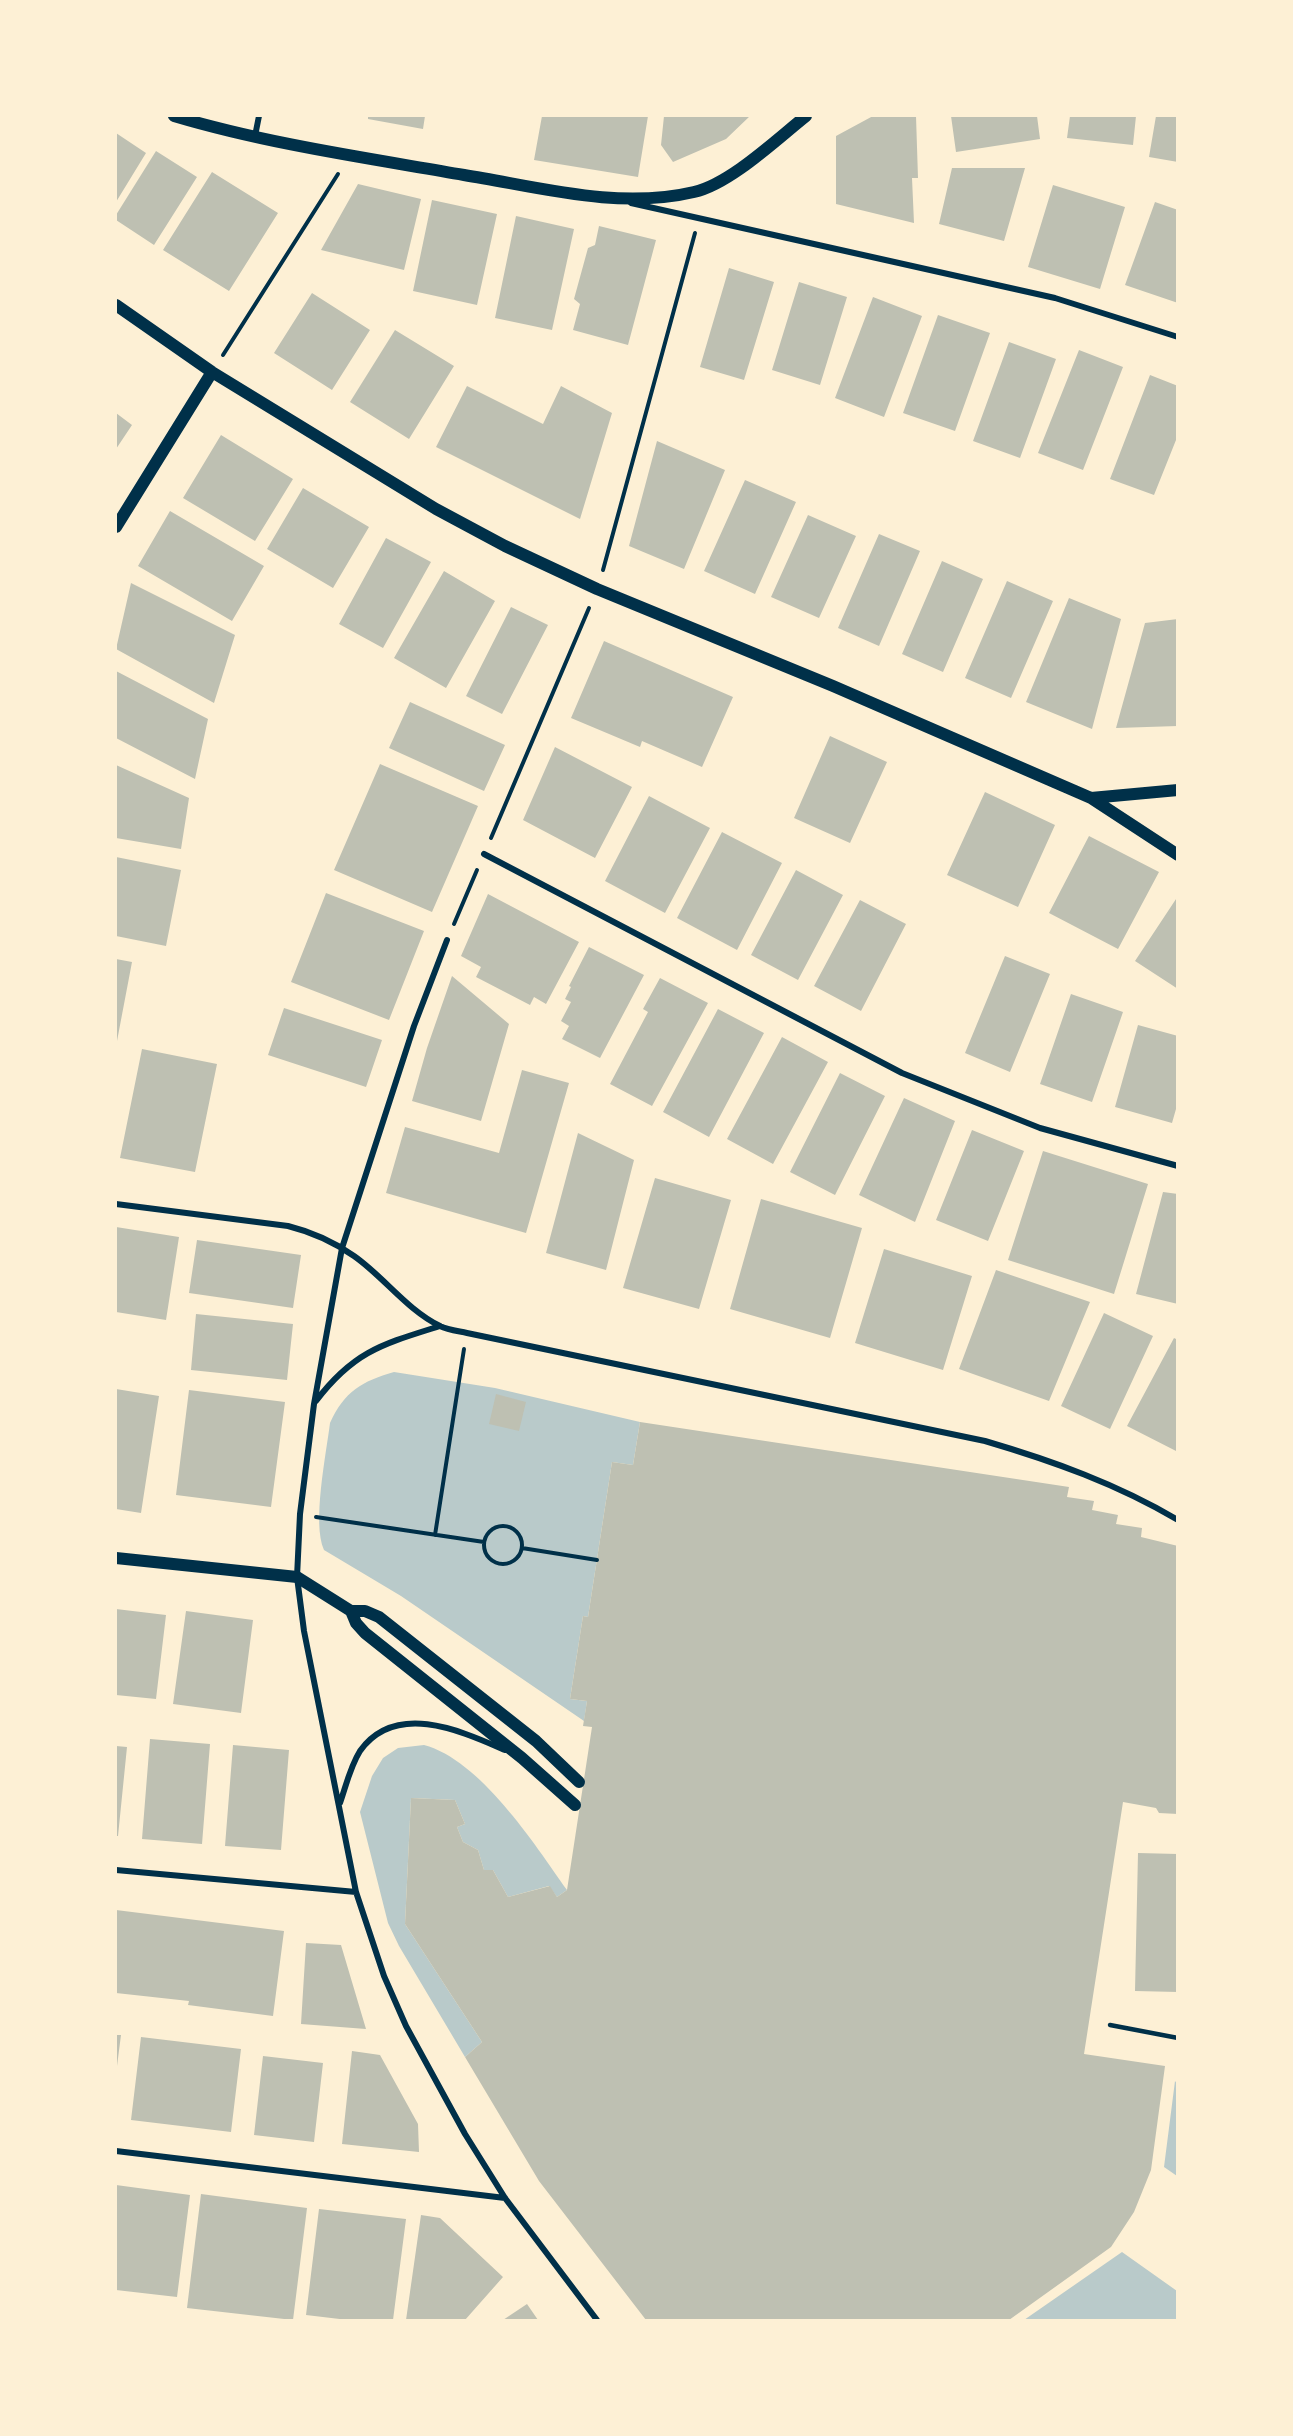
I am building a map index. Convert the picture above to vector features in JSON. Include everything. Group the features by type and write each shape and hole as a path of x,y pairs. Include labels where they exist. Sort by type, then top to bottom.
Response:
{"main road":[{"path":"174,116 255,136 349,155 616,200 668,197 696,192 721,181 806,116"},
{"path":"116,305 212,372 436,509 506,546 597,589 833,686 1090,798 1178,855"},
{"path":"116,527 212,372"},
{"path":"1090,798 1178,790"},
{"path":"116,1558 297,1577 351,1611 365,1611 379,1617 536,1741 579,1782"},
{"path":"351,1611 356,1623 365,1634 522,1758 575,1805"}],"street":[{"path":"255,136 259,116"},
{"path":"616,200 1055,298 1178,337"},
{"path":"484,854 902,1073 1040,1128 1178,1166"},
{"path":"447,940 414,1026 342,1248 314,1404 300,1514 297,1577 304,1631 356,1892 384,1976 406,2026 465,2134 505,2198 597,2320"},
{"path":"116,1204 288,1226 306,1231 342,1248 363,1263 412,1307 440,1326 985,1441 1040,1457 1095,1478 1137,1497 1178,1520"},
{"path":"314,1404 332,1380 347,1366 368,1352 440,1326"},
{"path":"339,1806 360,1752 379,1733 398,1726 425,1723 444,1726 474,1736 522,1758"},
{"path":"116,1870 356,1892"},
{"path":"116,2151 505,2198"}],"lane":[{"path":"1110,2025 1178,2038"}],"path":[{"path":"212,372 349,155"},
{"path":"447,940 597,589 699,218"},
{"path":"435,1535 467,1333"},
{"path":"300,1514 484,1542"},
{"path":"500,1526 506,1526 520,1537 522,1548 520,1554 511,1562 500,1564 494,1562 486,1554 484,1542 489,1532 500,1526"},
{"path":"522,1548 597,1560"}],"shaded area":[{"path":"394,1372 495,1388 640,1422 633,1465 612,1462 588,1617 583,1616 570,1699 587,1701 584,1721 401,1596 324,1550 319,1523 323,1470 330,1423 341,1403 355,1389 372,1379"},
{"path":"424,1745 445,1754 465,1767 485,1785 522,1827 567,1890 557,1897 549,1886 508,1897 493,1870 484,1870 478,1850 463,1842 457,1827 465,1824 455,1800 411,1798 405,1924 482,2042 465,2057 399,1946 388,1923 360,1812 372,1776 383,1758 398,1748"},
{"path":"1175,2081 1178,2085 1177,2176 1164,2167"},
{"path":"1122,2252 1177,2291 1177,2320 1024,2320"}],"building":[{"path":"368,116 425,116 423,129 368,119"},
{"path":"542,116 648,116 638,177 534,160"},
{"path":"664,116 750,116 726,139 673,162 661,145"},
{"path":"873,116 916,116 918,178 912,178 914,223 836,204 836,136"},
{"path":"951,116 1037,116 1040,139 956,152"},
{"path":"1070,116 1136,116 1133,145 1067,138"},
{"path":"1156,116 1178,116 1178,162 1149,157"},
{"path":"116,133 146,153 116,202"},
{"path":"156,151 197,177 154,245 116,220 116,215"},
{"path":"952,168 1025,168 1004,241 939,224"},
{"path":"212,172 278,213 229,291 163,250"},
{"path":"358,184 421,199 404,270 321,250"},
{"path":"1053,185 1125,207 1100,289 1028,267"},
{"path":"432,200 497,214 477,305 413,291"},
{"path":"1155,202 1178,210 1178,303 1125,285"},
{"path":"516,216 574,229 552,330 495,318"},
{"path":"599,226 656,240 628,345 573,330 580,304 574,299 588,248 595,245"},
{"path":"729,268 774,282 744,380 700,367"},
{"path":"799,282 847,297 820,385 772,370"},
{"path":"312,293 370,330 332,390 274,353"},
{"path":"873,297 922,316 884,417 835,398"},
{"path":"938,315 990,333 955,431 903,413"},
{"path":"395,330 454,366 409,439 350,402"},
{"path":"1009,342 1056,359 1020,458 973,441"},
{"path":"1079,350 1123,367 1083,470 1038,453"},
{"path":"1150,375 1178,386 1178,435 1154,495 1110,479"},
{"path":"467,386 543,424 561,386 612,413 580,519 436,447"},
{"path":"116,413 132,425 116,449"},
{"path":"221,435 293,479 255,541 183,498"},
{"path":"657,441 725,470 684,569 629,546"},
{"path":"745,480 796,502 755,594 704,571"},
{"path":"303,488 369,527 333,588 267,549"},
{"path":"170,511 264,566 232,621 138,566"},
{"path":"808,515 856,536 819,618 771,597"},
{"path":"879,534 920,551 879,646 838,628"},
{"path":"386,538 431,562 383,648 339,624"},
{"path":"942,561 983,579 943,672 902,654"},
{"path":"444,571 495,601 446,688 394,658"},
{"path":"1007,581 1053,601 1011,698 965,678"},
{"path":"131,583 235,635 214,703 116,649"},
{"path":"1069,598 1121,619 1092,729 1026,702"},
{"path":"511,607 548,625 502,714 466,696"},
{"path":"1178,619 1178,726 1116,728 1145,623"},
{"path":"604,641 733,697 702,767 642,741 640,747 571,718"},
{"path":"116,671 208,719 195,779 116,738"},
{"path":"410,702 505,745 484,791 389,748"},
{"path":"830,736 887,762 850,843 794,818"},
{"path":"555,747 632,787 595,858 523,820"},
{"path":"380,764 478,806 432,912 334,870"},
{"path":"116,765 189,798 181,849 116,838"},
{"path":"985,792 1055,825 1018,907 947,875"},
{"path":"649,796 710,828 665,913 605,881"},
{"path":"722,832 782,863 737,950 677,918"},
{"path":"1089,836 1159,872 1118,949 1049,913"},
{"path":"116,857 181,870 166,946 116,936"},
{"path":"796,870 843,895 798,980 751,955"},
{"path":"326,893 424,931 389,1020 291,982"},
{"path":"488,894 579,942 546,1004 534,997 530,1005 476,977 481,967 461,956"},
{"path":"1178,896 1178,989 1135,961"},
{"path":"860,900 906,924 861,1011 814,986"},
{"path":"589,947 644,975 600,1058 562,1039 569,1026 561,1021 571,1002 565,999 571,987 569,986"},
{"path":"1005,956 1050,974 1010,1072 965,1053"},
{"path":"116,959 132,962 117,1041 116,1041"},
{"path":"452,976 509,1024 481,1121 412,1101 427,1048"},
{"path":"660,978 708,1003 652,1106 610,1084 648,1012 643,1009"},
{"path":"1071,994 1123,1012 1092,1102 1040,1084"},
{"path":"284,1008 382,1040 366,1087 268,1055"},
{"path":"718,1009 764,1033 709,1137 663,1112"},
{"path":"1138,1025 1178,1036 1178,1102 1172,1123 1115,1107"},
{"path":"782,1037 828,1062 773,1164 727,1139"},
{"path":"142,1049 217,1064 195,1172 120,1158"},
{"path":"522,1070 569,1083 526,1233 386,1193 405,1127 499,1153"},
{"path":"840,1073 885,1096 835,1195 790,1172"},
{"path":"904,1098 955,1121 915,1222 859,1195"},
{"path":"972,1130 1024,1151 988,1241 936,1220"},
{"path":"578,1133 634,1160 606,1270 546,1253"},
{"path":"1043,1151 1148,1184 1114,1294 1008,1260"},
{"path":"655,1178 731,1200 699,1309 623,1288"},
{"path":"1163,1192 1178,1194 1178,1304 1136,1294"},
{"path":"761,1199 862,1228 830,1338 730,1309"},
{"path":"116,1227 179,1237 166,1320 116,1312"},
{"path":"197,1240 301,1255 293,1308 189,1293"},
{"path":"884,1249 972,1276 943,1370 855,1343"},
{"path":"996,1270 1090,1302 1049,1401 959,1369"},
{"path":"1104,1313 1153,1336 1110,1429 1061,1406"},
{"path":"196,1314 293,1324 287,1380 191,1370"},
{"path":"1174,1338 1178,1340 1178,1452 1127,1426"},
{"path":"116,1389 159,1396 141,1513 116,1509"},
{"path":"189,1390 285,1402 271,1507 176,1495"},
{"path":"496,1394 526,1402 519,1431 489,1424"},
{"path":"640,1422 1069,1487 1067,1497 1094,1501 1092,1510 1118,1515 1116,1524 1142,1528 1141,1537 1178,1546 1178,1814 1159,1813 1156,1808 1123,1802 1084,2054 1165,2066 1151,2170 1134,2212 1111,2247 1009,2320 646,2320 539,2181 465,2057 482,2042 405,1924 411,1798 455,1800 465,1824 457,1827 463,1842 478,1850 484,1870 493,1870 508,1897 550,1886 557,1897 567,1890 592,1727 583,1726 587,1701 570,1699 583,1616 588,1617 612,1462 633,1465"},
{"path":"116,1609 166,1615 156,1699 116,1695"},
{"path":"186,1611 253,1620 241,1713 173,1704"},
{"path":"150,1739 210,1744 202,1844 142,1839"},
{"path":"233,1745 289,1750 281,1850 225,1846"},
{"path":"116,1746 127,1747 118,1836 116,1836"},
{"path":"1138,1853 1178,1854 1178,1992 1135,1991"},
{"path":"116,1910 284,1931 273,2016 188,2005 189,2001 116,1993"},
{"path":"306,1943 341,1945 366,2029 301,2024"},
{"path":"116,2035 121,2035 117,2066 116,2066"},
{"path":"141,2037 241,2049 231,2132 131,2120"},
{"path":"352,2051 380,2055 418,2124 419,2152 342,2144"},
{"path":"263,2056 323,2063 314,2142 254,2135"},
{"path":"116,2185 190,2195 177,2297 116,2290"},
{"path":"201,2194 307,2208 293,2320 187,2308"},
{"path":"319,2209 406,2219 393,2320 348,2320 306,2315"},
{"path":"421,2215 440,2218 503,2277 465,2320 406,2320"},
{"path":"527,2304 538,2320 503,2320"}]}
